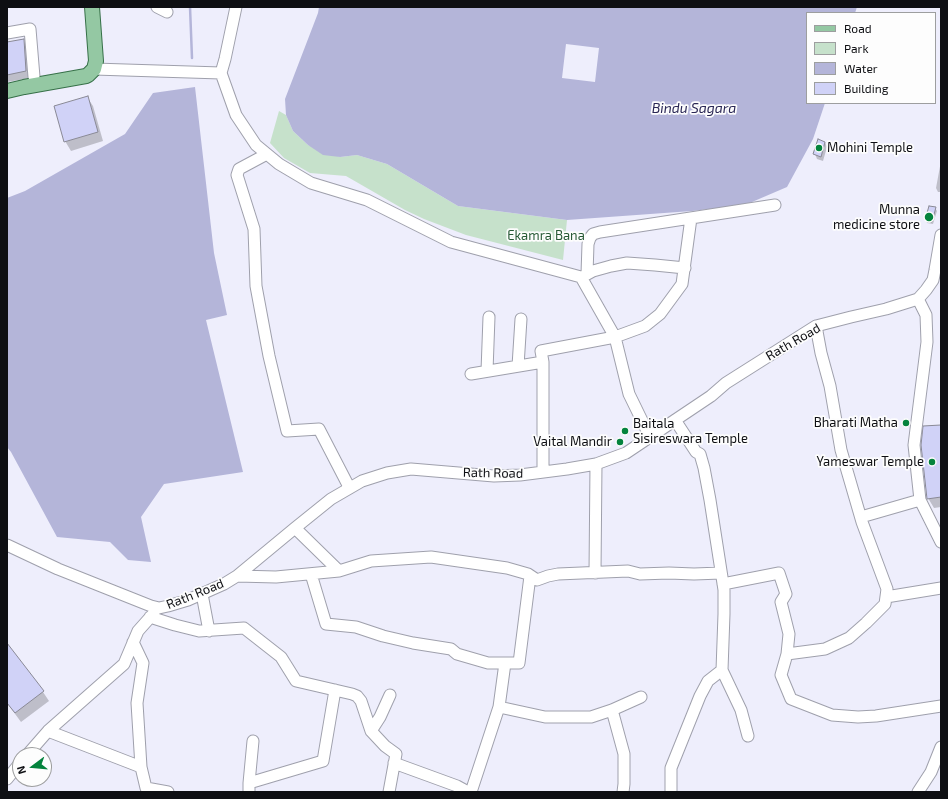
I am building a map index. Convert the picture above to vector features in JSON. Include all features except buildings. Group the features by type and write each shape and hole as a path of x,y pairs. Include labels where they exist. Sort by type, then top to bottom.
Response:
{"main road":[{"path":"7,91 88,75 93,70 96,61 92,7"},
{"path":"7,84 73,71 93,70"}],"street":[{"path":"157,7 167,12"},
{"path":"236,7 225,59 220,73 236,115 256,145 279,164 310,183 367,200 451,242 584,276 593,271 627,263 655,264 685,268"},
{"path":"7,33 30,29 34,78"},
{"path":"93,70 220,73"},
{"path":"266,154 239,169 237,175 254,229 256,286 269,356 287,431 319,429 348,485 347,489"},
{"path":"650,437 629,394 615,337 584,276 590,238 593,234 600,232 775,205"},
{"path":"544,472 542,351 615,337 644,326 660,314 682,284 691,218"},
{"path":"940,537 920,500 914,445 927,342 926,315 918,299 933,280 938,270 941,235"},
{"name":"Rath Road","path":"7,545 58,569 151,606 159,608 168,606 202,594 237,576 331,499 362,480 387,473 411,469 494,476 520,475 596,464 626,453 711,396 726,383 816,326 886,309 918,299"},
{"path":"487,371 489,317"},
{"path":"518,366 521,319"},
{"path":"787,654 824,649 850,638 885,604 887,589 861,517 841,450 830,386 821,354 816,326"},
{"path":"471,374 543,362"},
{"path":"675,420 696,452 700,454 704,468 724,590 722,670 742,710 748,736"},
{"path":"595,573 596,464"},
{"path":"861,517 920,500"},
{"path":"295,528 339,571"},
{"path":"237,576 276,577 311,574 339,571 371,561 431,557 507,568 530,576 536,580 558,574 628,571 640,574 694,574 722,578 779,573 786,594 781,602 789,634 787,654 781,674 791,699 832,715 858,717 876,716 941,706"},
{"path":"311,574 326,624 356,627 382,636 451,649 457,654 488,663 518,663 530,576"},
{"path":"886,597 941,588"},
{"path":"202,594 209,631"},
{"path":"34,747 48,731 124,664 138,631 159,608"},
{"path":"150,617 199,631 244,628 281,656 296,682 358,696 371,731 385,746 396,754 389,792"},
{"path":"133,642 143,663 137,703 141,767 146,790 168,792"},
{"path":"471,792 499,707 506,663"},
{"path":"671,792 671,768 700,696 708,681 722,670"},
{"path":"253,741 249,787 323,761 335,690"},
{"path":"371,731 380,717 390,695"},
{"path":"499,707 545,717 591,717 612,710 641,697"},
{"path":"612,710 624,754 623,792"},
{"path":"48,731 141,767"},
{"path":"918,792 931,772 941,747"},
{"path":"394,763 457,786 468,792"}],"green space":[{"name":"Ekamra Bana","path":"279,111 286,115 293,131 308,145 340,157 357,155 387,164 458,206 567,220 563,260 466,235 424,219 405,210 346,176 310,173 284,158 270,143"}],"water":[{"name":"Bindu Sagara","path":"319,7 857,7 855,12 806,12 806,104 825,104 813,139 787,187 745,205 692,211 567,220 458,206 387,164 357,155 340,157 323,155 308,145 293,131 286,115 285,99","holes":["566,44 599,48 595,82 562,78"]},
{"path":"195,87 214,253 227,315 206,320 243,472 164,484 141,517 151,562 128,560 110,542 57,537 7,447 7,198 25,191 125,134 153,93"}],"waterway":[{"path":"190,7 192,58"}],"place":[{"name":"Mohini Temple","path":"819,148"},
{"name":"Munna medicine store","path":"929,217"},
{"name":"Bharati Matha","path":"906,423"},
{"name":"Baitala Sisireswara Temple","path":"625,431"},
{"name":"Vaital Mandir","path":"620,442"},
{"name":"Yameswar Temple","path":"932,462"}]}
